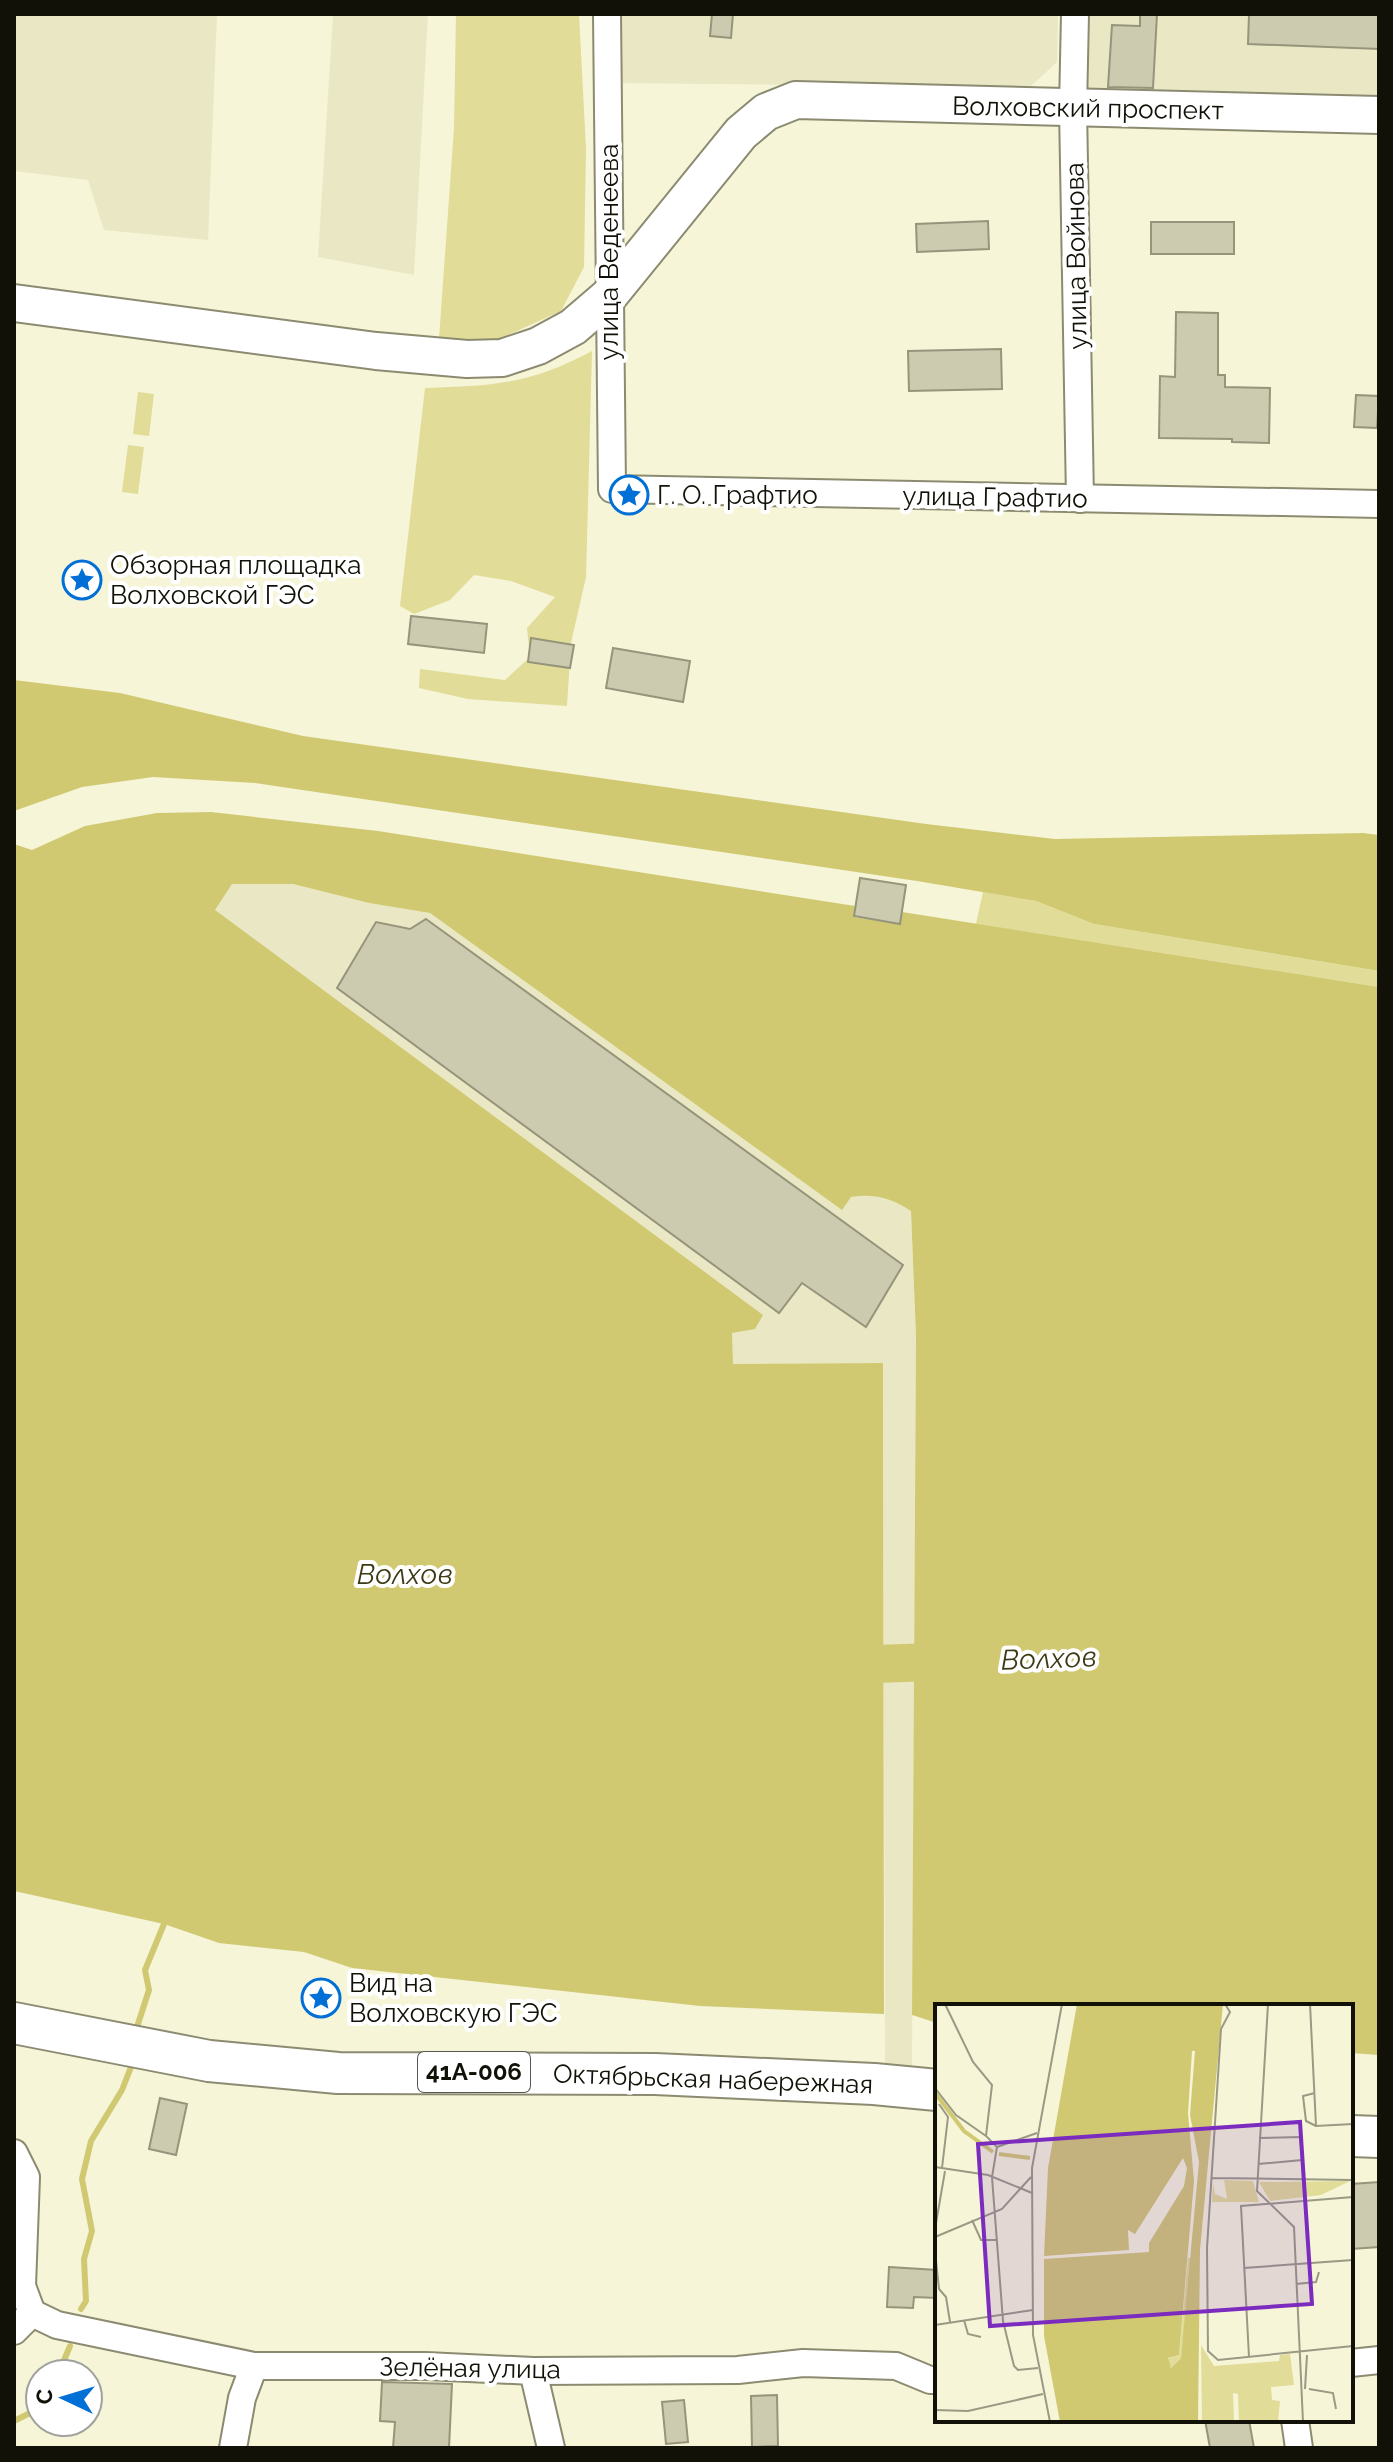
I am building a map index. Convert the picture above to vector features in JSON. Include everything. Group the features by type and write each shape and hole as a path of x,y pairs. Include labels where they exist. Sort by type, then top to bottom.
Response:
{"main road":[{"name":"Октябрьская набережная","path":"14,2023 209,2061 338,2073 655,2074 935,2090"},
{"path":"1353,2136 1379,2137"}],"street":[{"name":"улица Веденеева","path":"607,14 612,489"},
{"name":"улица Войнова","path":"1075,14 1073,108 1080,499"},
{"name":"Волховский проспект","path":"608,297 741,133 766,112 796,100 1379,115"},
{"path":"14,303 376,351 467,359 502,358 538,346 573,327 608,297"},
{"name":"улица Графтио","path":"612,489 1379,504"},
{"path":"14,2153 26,2177 23,2322"},
{"name":"Зелёная улица","path":"23,2322 57,2325 254,2366 426,2366 533,2371 738,2370 803,2363 896,2366 935,2380"},
{"path":"1353,2363 1379,2360"},
{"path":"233,2448 242,2398 254,2366"},
{"path":"533,2371 551,2448"},
{"path":"1295,2422 1299,2448"}],"shaded area":[{"path":"14,14 217,14 208,240 104,230 88,180 14,171"},
{"path":"333,14 428,14 414,275 318,257"},
{"path":"456,14 579,14 586,149 584,267 561,311 499,339 439,339 454,128"},
{"path":"613,14 1058,14 1057,62 1030,87 614,83"},
{"path":"1088,14 1379,14 1379,99 1087,93"},
{"path":"592,351 586,577 571,643 567,706 468,699 419,688 420,669 505,680 530,657 527,628 555,597 511,581 474,575 450,600 414,614 400,606 425,388 471,386 530,377"},
{"path":"138,392 154,394 149,436 133,434"},
{"path":"128,445 144,447 138,494 122,492"},
{"path":"232,884 293,884 369,903 430,913 841,1209 851,1197 867,1194 895,1200 911,1211 916,1337 912,2066 885,2065 883,1363 732,1364 731,1332 214,910"},
{"path":"983,892 1036,901 1094,924 1379,971 1379,987 976,924"}],"water":[{"path":"14,680 120,693 303,736 926,824 1055,839 1379,835 1379,971 1094,924 1036,901 917,881 255,783 153,777 82,787 14,811"},
{"name":"Волхов","path":"211,812 378,831 855,906 854,917 899,924 902,912 1379,987 1379,2055 1353,2053 1353,2004 935,2004 935,2022 912,2015 916,1337 911,1211 875,1196 851,1197 842,1210 430,913 369,903 293,884 232,884 215,910 763,1315 755,1329 732,1333 733,1364 883,1363 884,2014 700,2006 352,1968 304,1952 219,1943 164,1924 14,1891 14,844 32,850 85,826 157,813"}],"building":[{"path":"712,14 733,14 731,38 710,36"},
{"path":"1140,14 1157,14 1153,88 1108,87 1112,25 1140,26"},
{"path":"1249,14 1379,14 1379,49 1248,44"},
{"path":"988,221 989,249 917,252 916,224"},
{"path":"1151,222 1234,222 1234,254 1151,254"},
{"path":"1176,312 1218,313 1218,375 1225,375 1225,387 1270,388 1269,443 1159,438 1160,376 1175,377"},
{"path":"1001,349 1002,389 909,391 908,351"},
{"path":"1356,395 1379,396 1377,428 1354,427"},
{"path":"411,616 487,624 484,653 408,644"},
{"path":"531,638 574,645 570,668 528,662"},
{"path":"613,648 690,661 683,702 606,688"},
{"path":"860,878 906,885 900,924 854,916"},
{"path":"426,919 903,1265 866,1327 802,1283 779,1313 337,988 376,922 410,929"},
{"path":"160,2098 187,2104 176,2155 149,2149"},
{"path":"1379,2182 1379,2247 1353,2249 1353,2184"},
{"path":"889,2267 935,2270 935,2298 914,2297 913,2308 887,2307"},
{"path":"382,2382 452,2384 449,2448 393,2448 395,2422 380,2421"},
{"path":"777,2395 778,2446 752,2447 751,2396"},
{"path":"684,2400 688,2442 666,2444 662,2402"},
{"path":"1205,2422 1249,2422 1254,2448 1210,2448"}],"waterway":[{"name":"Волхов","path":"834,1660 874,1664 965,1661"},
{"path":"137,2027 149,1990 145,1970 164,1924"},
{"path":"81,2309 86,2301 84,2259 92,2231 82,2179 91,2141 122,2090 131,2067"},
{"path":"65,2358 70,2346"},
{"path":"14,2421 24,2416"}],"place":[{"name":"Г. О. Графтио","path":"629,495"},
{"name":"Обзорная площадка Волховской ГЭС","path":"82,580"},
{"name":"Вид на Волховскую ГЭС","path":"321,1998"}]}
